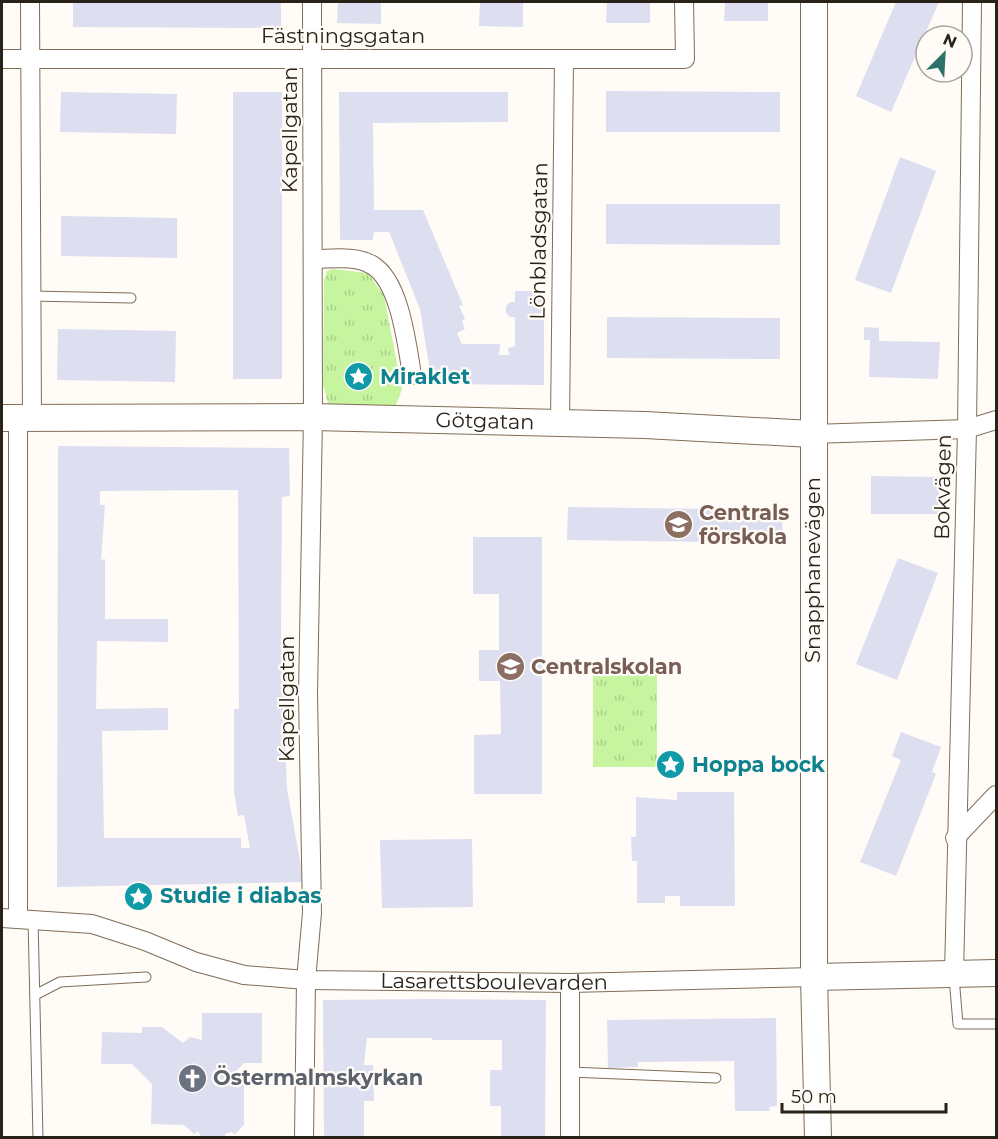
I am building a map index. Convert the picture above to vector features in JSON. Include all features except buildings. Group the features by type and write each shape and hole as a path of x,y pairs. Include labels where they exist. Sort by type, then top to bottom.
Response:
{"main road":[{"name":"Snapphanevägen","path":"814,2 812,434 814,977 818,1137"},
{"name":"Götgatan","path":"17,418 313,417 645,425 812,434"},
{"name":"Lasarettsboulevarden","path":"814,977 996,973"}],"street":[{"path":"17,918 17,418 30,296 28,59 30,2"},
{"name":"Kapellgatan","path":"304,1137 306,980 312,913 308,694 313,417 312,2"},
{"name":"Fästningsgatan","path":"2,59 312,57 685,59 684,2"},
{"name":"Bokvägen","path":"954,974 967,429 972,2"},
{"name":"Lönbladsgatan","path":"560,423 564,59"},
{"path":"313,259 345,258 371,264 387,278 407,343 412,375"},
{"name":"Götgatan","path":"812,434 967,429 996,420"},
{"path":"956,838 996,795"},
{"name":"Lasarettsboulevarden","path":"17,918 92,924 145,941 196,962 244,975 306,980 570,983 814,977"},
{"path":"570,983 570,1137"}],"lane":[{"path":"30,296 131,298"},
{"path":"17,918 35,995 38,1137"},
{"path":"954,974 958,1024 996,1024"},
{"path":"35,995 60,982 146,977"},
{"path":"570,1072 716,1078"}],"green space":[{"path":"333,269 368,273 384,296 402,389 396,405 388,410 340,409 328,403 323,384 324,280 327,271"},
{"path":"593,674 657,674 657,767 593,767"}],"place":[{"name":"Miraklet","path":"359,377"},
{"name":"Centrals förskola","path":"678,525"},
{"name":"Centralskolan","path":"510,667"},
{"name":"Hoppa bock","path":"671,765"},
{"name":"Studie i diabas","path":"139,896"},
{"name":"Östermalmskyrkan","path":"192,1078"}]}
